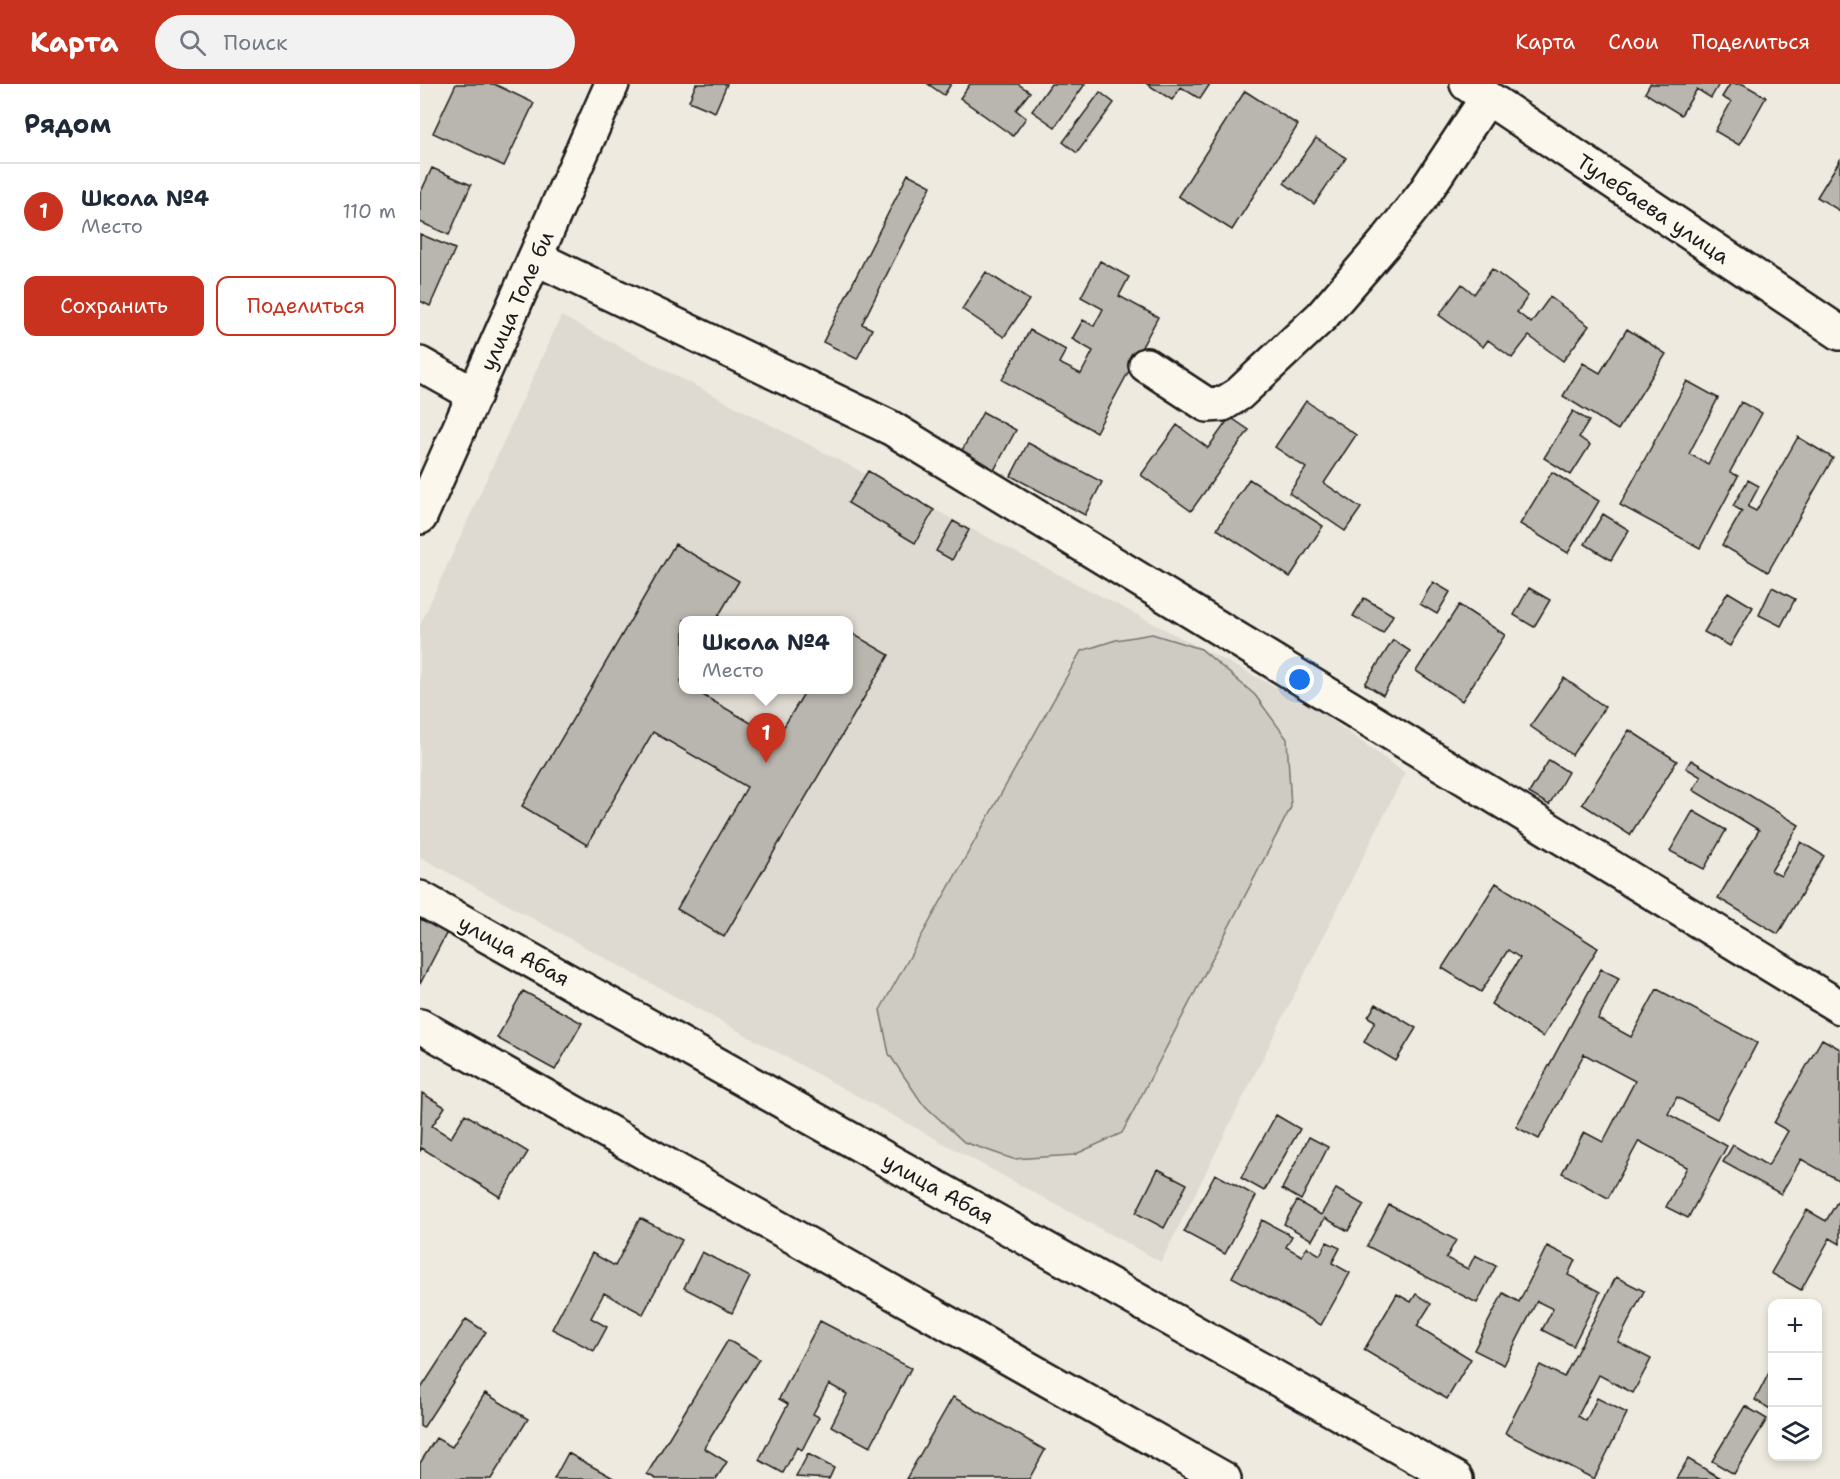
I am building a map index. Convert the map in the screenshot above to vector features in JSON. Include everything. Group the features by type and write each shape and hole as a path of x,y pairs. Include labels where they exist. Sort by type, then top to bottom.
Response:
{"street":[{"name":"улица Толе би","path":"420,517 612,84"},
{"path":"1146,365 1207,405 1223,404 1239,394 1322,316 1384,244 1422,195 1477,91"},
{"name":"Тулебаева улица","path":"1477,91 1840,333"},
{"path":"536,258 891,428 1840,1006"},
{"path":"420,364 476,395"},
{"name":"улица Абая","path":"420,898 1456,1479"},
{"path":"420,1026 1224,1479"}],"shaded area":[{"path":"561,316 1309,704 1405,773 1161,1262 420,857 420,625"},
{"path":"1152,634 1201,649 1255,695 1287,739 1291,807 1122,1133 1074,1155 1013,1159 964,1142 922,1103 889,1054 880,1010 1081,651 1116,640"}],"building":[{"path":"456,84 494,84 534,103 504,166 433,133"},
{"path":"696,84 727,84 715,112 689,101"},
{"path":"928,84 951,84 944,95"},
{"path":"970,84 1018,84 1030,92 1016,110 1026,118 1013,136 960,98"},
{"path":"1051,84 1085,84 1055,127 1032,111"},
{"path":"1147,84 1210,84 1200,99 1181,87 1172,100"},
{"path":"1650,84 1719,84 1711,98 1697,89 1681,115 1645,93"},
{"path":"1730,84 1743,84 1766,97 1739,145 1715,131 1731,102 1722,97"},
{"path":"1245,91 1298,125 1232,230 1178,196"},
{"path":"1100,92 1114,103 1077,153 1063,142"},
{"path":"1316,138 1346,158 1314,204 1284,183"},
{"path":"1840,160 1840,211 1817,197"},
{"path":"432,168 471,185 449,235 420,222 420,194"},
{"path":"908,174 931,186 862,324 872,329 857,359 823,342"},
{"path":"420,234 455,249 430,306 420,301"},
{"path":"1100,261 1129,277 1119,296 1158,317 1096,432 1002,380 1030,330 1066,350 1059,363 1081,374 1093,351 1072,339 1083,320 1094,326 1103,309 1081,297"},
{"path":"1492,269 1528,296 1517,312 1531,323 1550,297 1589,326 1563,361 1529,336 1512,358 1488,340 1483,347 1439,315 1462,284 1474,294"},
{"path":"986,272 1029,300 1004,337 962,309"},
{"path":"1627,329 1666,354 1618,430 1563,396 1583,363 1600,373"},
{"path":"1687,381 1718,398 1689,454 1708,464 1741,402 1762,413 1730,472 1738,476 1700,548 1620,505"},
{"path":"1306,401 1356,435 1324,483 1361,508 1345,531 1289,493 1306,468 1275,447"},
{"path":"1573,411 1589,421 1579,437 1590,445 1571,475 1544,458"},
{"path":"983,412 1016,430 993,472 960,454"},
{"path":"1230,417 1249,430 1191,511 1141,475 1177,425 1208,448"},
{"path":"1798,437 1833,458 1768,572 1722,545 1742,511 1733,506 1748,480 1759,486 1748,507 1756,511"},
{"path":"1028,443 1102,482 1085,515 1011,476"},
{"path":"868,471 934,510 915,543 848,503"},
{"path":"1552,472 1599,501 1568,553 1520,524"},
{"path":"1249,479 1323,526 1290,577 1217,529"},
{"path":"1603,514 1629,530 1611,560 1585,544"},
{"path":"953,521 969,530 952,560 936,551"},
{"path":"675,544 739,581 718,616 679,616 679,694 701,694 777,738 804,694 853,694 853,634 889,655 724,937 677,909 747,787 653,732 587,845 522,806"},
{"path":"1433,582 1450,592 1437,614 1420,604"},
{"path":"1772,587 1795,599 1781,626 1759,615"},
{"path":"1529,588 1550,600 1534,627 1514,615"},
{"path":"1728,592 1753,607 1730,646 1704,632"},
{"path":"1364,598 1393,615 1383,633 1353,616"},
{"path":"1459,605 1505,635 1462,701 1416,671"},
{"path":"1393,640 1410,651 1383,695 1365,684"},
{"path":"1564,678 1605,707 1572,755 1530,726"},
{"path":"1629,730 1677,761 1630,835 1582,804"},
{"path":"1549,760 1568,772 1549,805 1529,793"},
{"path":"1691,760 1799,825 1771,871 1781,876 1801,842 1824,856 1778,934 1718,898 1759,830 1693,790 1701,777 1686,768"},
{"path":"1693,811 1726,830 1704,869 1670,851"},
{"path":"1496,883 1598,948 1543,1037 1491,1004 1520,958 1508,950 1481,992 1442,968"},
{"path":"420,918 447,932 420,984"},
{"path":"1601,969 1619,978 1598,1019 1631,1037 1657,989 1757,1043 1717,1119 1677,1097 1668,1114 1727,1146 1688,1218 1666,1207 1687,1167 1639,1141 1608,1198 1562,1173 1584,1132 1603,1142 1635,1081 1584,1054 1539,1139 1516,1127"},
{"path":"523,991 582,1023 555,1070 497,1038"},
{"path":"1376,1004 1416,1028 1396,1061 1364,1042 1375,1021 1368,1017"},
{"path":"1822,1039 1840,1049 1840,1181 1801,1159 1781,1194 1723,1162 1733,1145 1768,1166 1788,1131 1774,1123"},
{"path":"422,1093 445,1107 432,1126 451,1138 465,1114 528,1152 500,1197 422,1148 420,1151"},
{"path":"1276,1115 1300,1129 1264,1191 1241,1178"},
{"path":"1309,1137 1328,1147 1301,1200 1282,1189"},
{"path":"1158,1169 1187,1184 1164,1228 1136,1213"},
{"path":"1215,1174 1256,1196 1225,1254 1184,1232"},
{"path":"1336,1189 1364,1205 1348,1231 1325,1218 1312,1240 1284,1224 1297,1201 1321,1215"},
{"path":"1840,1197 1840,1244 1830,1238 1801,1290 1771,1273 1807,1210 1826,1221"},
{"path":"1389,1205 1456,1240 1446,1258 1468,1269 1475,1255 1496,1266 1477,1303 1367,1246"},
{"path":"640,1218 682,1240 643,1314 604,1293 591,1318 607,1327 594,1351 552,1329 592,1253 615,1266"},
{"path":"1262,1220 1292,1236 1286,1247 1302,1256 1307,1247 1320,1255 1327,1242 1340,1248 1332,1263 1350,1273 1321,1325 1232,1277"},
{"path":"1547,1246 1575,1260 1568,1275 1600,1292 1573,1346 1542,1330 1553,1309 1537,1301 1504,1365 1474,1350 1503,1293 1519,1302"},
{"path":"702,1252 750,1277 732,1313 684,1288"},
{"path":"1616,1277 1644,1291 1618,1342 1651,1359 1633,1393 1599,1375 1578,1416 1586,1421 1597,1398 1627,1413 1594,1479 1505,1433 1540,1365 1564,1377"},
{"path":"1397,1294 1411,1302 1416,1294 1431,1304 1417,1326 1471,1359 1447,1399 1364,1350"},
{"path":"466,1319 486,1332 423,1428 420,1426 420,1390"},
{"path":"820,1321 911,1368 870,1447 831,1426 847,1394 829,1384 813,1414 819,1417 802,1450 797,1447 783,1473 759,1460 788,1404 779,1399"},
{"path":"728,1340 759,1359 704,1448 727,1462 716,1479 656,1479 647,1474"},
{"path":"1768,1375 1768,1408 1755,1400"},
{"path":"485,1393 528,1419 491,1479 420,1479 420,1463 436,1438 452,1447"},
{"path":"953,1397 1045,1450 1029,1479 906,1479"},
{"path":"1745,1406 1767,1419 1734,1474 1712,1461"},
{"path":"568,1453 615,1479 554,1479"},
{"path":"808,1454 834,1468 829,1479 796,1477"},
{"path":"1688,1459 1720,1478 1720,1479 1676,1479"}],"place":[{"name":"Школа №4","path":"766,763"}]}
